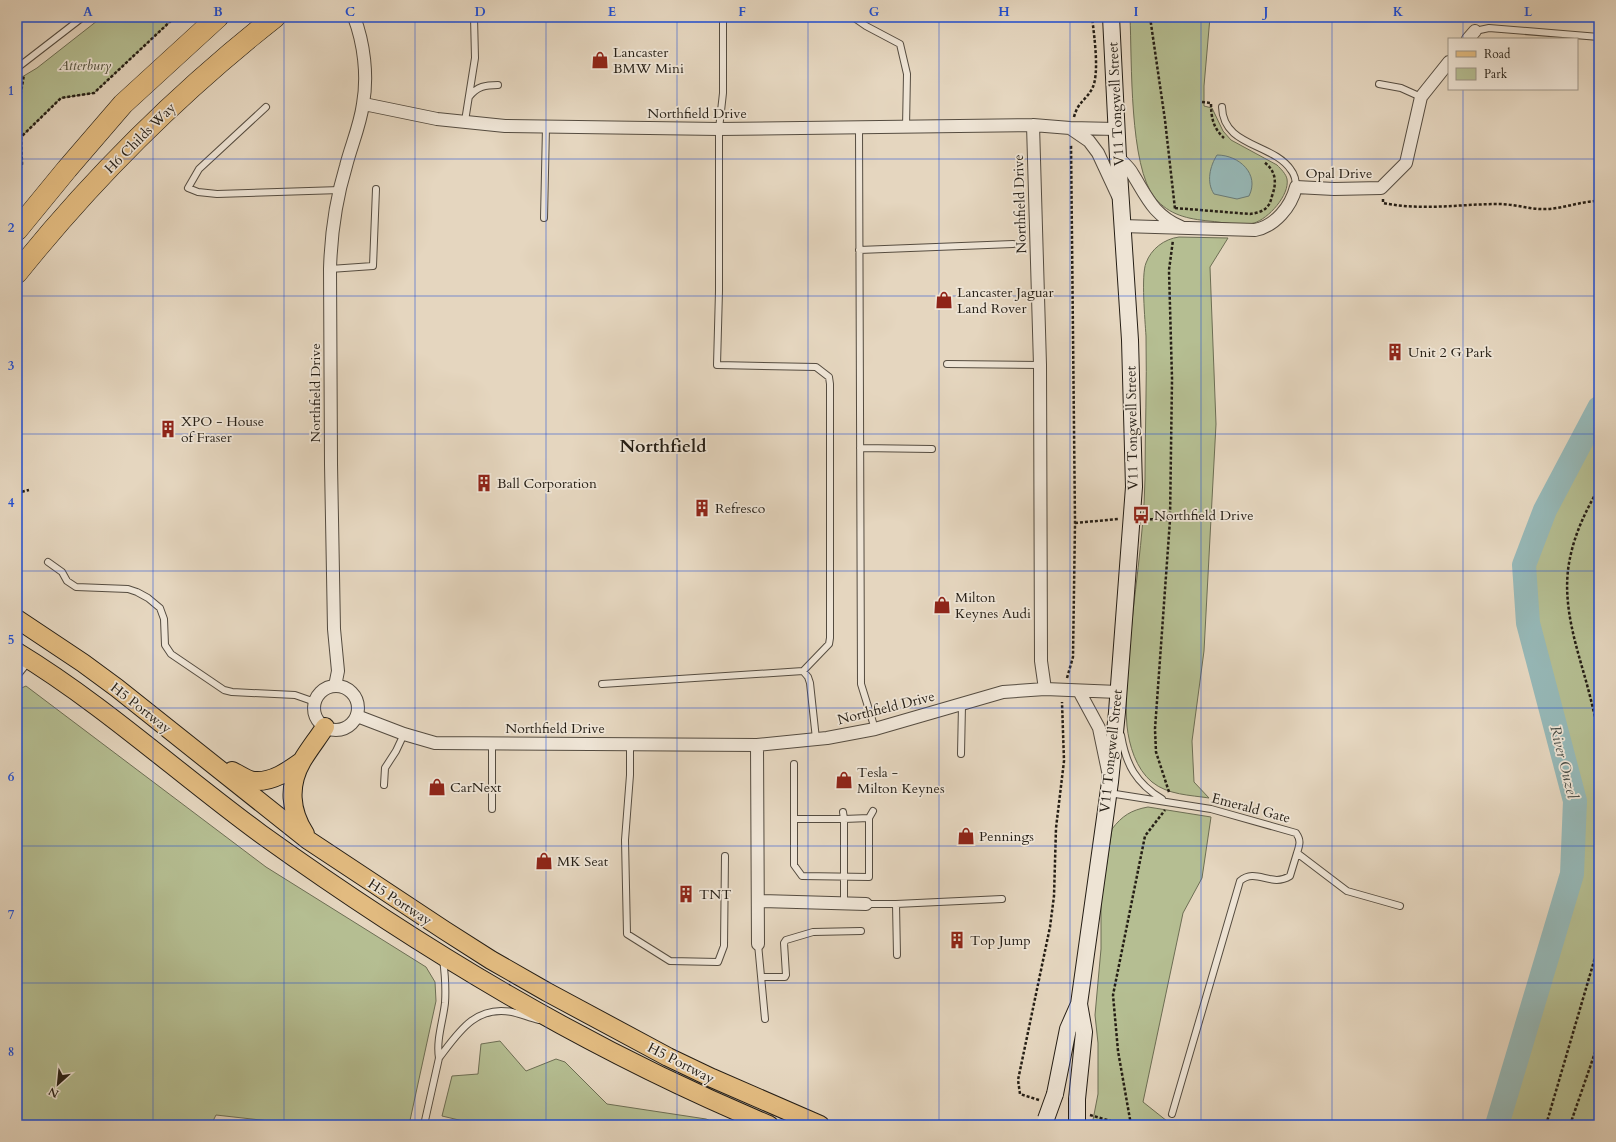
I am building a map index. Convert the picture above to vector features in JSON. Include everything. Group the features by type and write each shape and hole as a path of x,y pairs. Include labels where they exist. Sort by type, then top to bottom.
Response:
{"highway":[{"path":"17,230 66,169 123,104 218,17"},
{"name":"H6 Childs Way","path":"17,273 83,196 167,110 246,40 275,17"}],"main road":[{"name":"H5 Portway","path":"17,619 83,663 308,840 491,960 596,1019 712,1078 820,1125"},
{"name":"H5 Portway","path":"23,656 88,700 212,797 309,868 443,956 559,1024 667,1080 769,1125"},
{"path":"308,840 298,823 292,802 292,791 302,761 325,727"},
{"path":"194,750 254,782 269,780 284,773 302,761"}],"street":[{"name":"Northfield Drive","path":"336,686 338,671 334,629 331,464 330,246 340,190 364,104 364,61 354,17"},
{"name":"V11 Tongwell Street","path":"1044,1122 1048,1097 1068,1030 1079,1004 1109,787 1117,712 1134,487 1130,333 1116,129 1111,17"},
{"name":"Opal Drive","path":"1122,226 1177,227 1245,231 1263,229 1275,220 1288,205 1296,187 1334,189 1381,188 1406,163 1421,97 1448,63"},
{"name":"Northfield Drive","path":"364,104 437,119 505,126 719,128 1033,126 1116,129"},
{"name":"Northfield Drive","path":"1033,126 1040,365 1041,661 1045,689"},
{"path":"1070,128 1089,141 1098,153 1121,203"},
{"path":"1118,157 1132,172 1142,191 1154,208 1164,218 1177,227"},
{"path":"336,686 349,690 354,695 357,702 357,716 349,726 344,729 337,730 325,727 316,716 314,709 316,702 323,691 336,686"},
{"name":"Northfield Drive","path":"357,716 404,734 435,743 630,743 757,745 816,739 875,729 1003,692 1045,689 1118,692"},
{"path":"1079,691 1099,728 1109,787"},
{"path":"757,745 759,901 758,944"},
{"path":"759,901 866,904"},
{"name":"V11 Tongwell Street","path":"1079,1004 1084,1032 1077,1099 1081,1119"}],"lane":[{"path":"17,68 83,17"},
{"path":"465,122 475,58 474,17"},
{"path":"602,684 803,671 829,644 829,376 816,367 717,365 719,291 719,128 723,93 723,17"},
{"path":"853,17 866,26 900,44 907,74 906,127"},
{"path":"1471,35 1489,28 1599,37"},
{"path":"1379,84 1401,88 1421,97"},
{"path":"468,99 474,90 482,86 498,85"},
{"path":"266,107 199,170 188,188 198,192 217,194 340,190"},
{"path":"1222,107 1222,118 1228,128 1241,138 1285,163 1293,174 1296,187"},
{"path":"544,218 546,127"},
{"path":"859,128 860,684 875,729"},
{"path":"330,269 373,266 376,189"},
{"path":"859,250 1014,244"},
{"path":"947,364 1040,365"},
{"path":"860,448 932,449"},
{"path":"48,562 62,572 67,581 76,587 128,589 148,598 160,608 164,619 166,645 171,654 224,690 232,692 295,695 316,702"},
{"path":"17,676 23,656"},
{"path":"803,671 808,677 810,683 816,739"},
{"path":"961,754 962,705"},
{"path":"1117,712 1122,745 1134,774 1146,789 1167,801"},
{"path":"384,785 385,768 396,751 404,734"},
{"path":"492,743 492,809"},
{"path":"630,743 630,775 625,840 627,934 670,961 718,962 724,946 725,856"},
{"path":"794,764 794,865 802,876 869,877 866,818 863,811"},
{"name":"Emerald Gate","path":"1109,787 1167,801 1211,809 1296,833 1300,838 1301,844 1290,876 1283,880 1277,881 1251,875 1240,881 1172,1114"},
{"path":"853,811 853,819"},
{"path":"794,820 866,818 873,811"},
{"path":"823,812 824,819"},
{"path":"833,812 833,819"},
{"path":"843,812 844,904"},
{"path":"1297,853 1347,891 1400,906"},
{"path":"866,904 1002,900"},
{"path":"896,904 897,956"},
{"path":"762,977 785,977 784,943 786,940 813,932 861,931"},
{"path":"758,944 765,1019"},
{"path":"439,1058 437,1049 445,1004 446,980 443,956"},
{"path":"424,1125 439,1058 466,1024 476,1017 488,1012 500,1011 512,1012 559,1024"}],"path":[{"path":"21,137 61,98 94,93 175,17"},
{"path":"1048,1097 1020,1094 1018,1080 1050,927 1054,896 1056,828 1064,761 1062,690 1074,657 1075,569 1070,128 1076,107 1092,90 1097,73 1092,17"},
{"path":"1081,1119 1131,1125 1118,1052 1113,995 1145,836 1166,810 1169,792 1156,752 1155,729 1170,520 1172,379 1169,270 1177,227 1165,120 1150,17"},
{"path":"17,114 26,61"},
{"path":"1202,102 1211,103 1211,116 1214,126 1227,141"},
{"path":"17,136 21,137"},
{"path":"17,179 22,164 21,137"},
{"path":"17,151 22,150"},
{"path":"1175,208 1250,214 1261,211 1270,202 1275,180 1272,169 1264,162"},
{"path":"1381,188 1383,203 1398,206 1437,207 1501,203 1530,209 1548,209 1591,201 1599,201"},
{"path":"1599,488 1587,508 1577,532 1570,558 1567,584 1568,606 1573,636 1599,735"},
{"path":"17,493 29,490"},
{"path":"1599,579 1596,603 1599,622"},
{"path":"1546,1125 1599,944"},
{"path":"1570,1125 1599,1041"}],"green space":[{"name":"Atterbury","path":"102,17 175,17 94,93 61,98 21,137 22,164 17,179 17,80 37,68"},
{"path":"1130,17 1210,17 1204,86 1204,106 1212,108 1223,131 1231,140 1277,165 1287,179 1287,185 1282,199 1271,212 1260,221 1249,224 1238,224 1194,219 1173,212 1160,204 1155,198 1147,183 1140,163 1136,138 1132,85"},
{"path":"1179,237 1228,238 1210,267 1216,424 1204,651 1192,741 1194,782 1209,798 1165,790 1146,777 1134,756 1128,733 1126,717 1128,665 1141,545 1145,479 1146,336 1144,277 1146,263 1151,253 1163,242"},
{"path":"1599,408 1599,1125 1497,1125 1572,874 1575,801 1528,623 1524,565 1545,510"},
{"path":"26,686 266,867 426,967 435,982 436,1001 409,1125 305,1125 216,1115 211,1125 17,1125 17,690"},
{"path":"1148,807 1211,817 1202,878 1183,913 1143,1102 1172,1125 1092,1125 1098,1094 1098,1043 1095,1015 1101,949 1101,901 1112,829 1119,820 1127,814"},
{"path":"500,1041 526,1071 556,1059 565,1062 607,1104 706,1119 721,1125 480,1125 442,1116 452,1076 478,1074 481,1044"}],"water":[{"path":"1217,155 1233,158 1240,162 1250,173 1252,188 1249,196 1237,199 1214,194 1210,184 1210,174 1212,164"}],"waterway":[{"name":"River Ouzel","path":"1497,1125 1572,874 1575,801 1528,623 1524,565 1545,510 1599,408"}],"place":[{"name":"Lancaster BMW Mini","path":"600,60"},
{"name":"Lancaster Jaguar Land Rover","path":"944,300"},
{"name":"Unit 2 G Park","path":"1395,352"},
{"name":"XPO - House of Fraser","path":"168,429"},
{"name":"Ball Corporation","path":"484,483"},
{"name":"Refresco","path":"702,508"},
{"name":"Northfield Drive","path":"1141,515"},
{"name":"Milton Keynes Audi","path":"942,605"},
{"name":"Tesla - Milton Keynes","path":"844,780"},
{"name":"CarNext","path":"437,787"},
{"name":"Pennings","path":"966,836"},
{"name":"MK Seat","path":"544,861"},
{"name":"TNT","path":"686,894"},
{"name":"Top Jump","path":"957,940"}],"district":[{"name":"Northfield","path":"663,446"}]}
